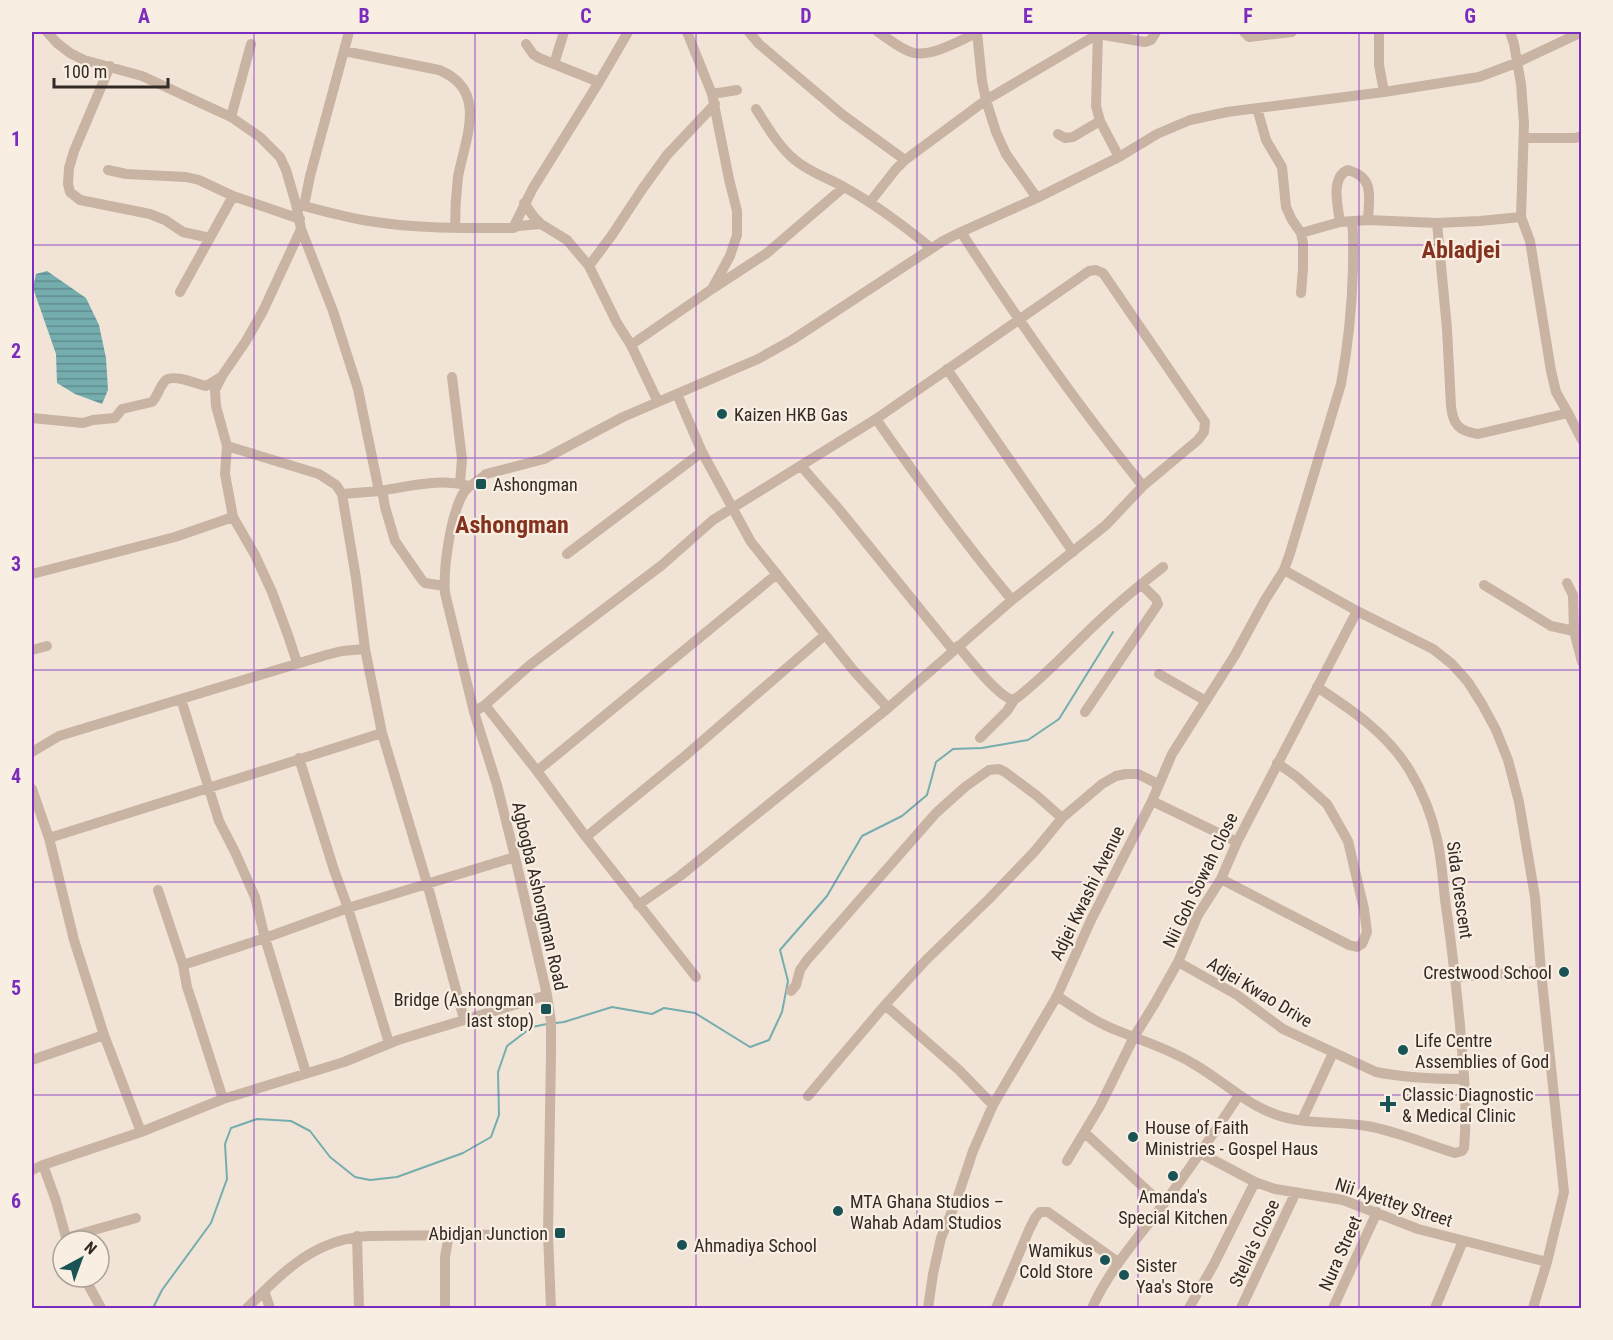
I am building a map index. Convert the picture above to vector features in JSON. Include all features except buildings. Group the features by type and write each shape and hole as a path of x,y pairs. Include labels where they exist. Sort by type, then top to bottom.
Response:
{"street":[{"path":"47,32 70,53 84,60 142,76 231,117 260,137 279,157 300,205 301,224 333,311 358,389 394,541 425,583 444,586"},
{"path":"300,205 349,32"},
{"path":"554,64 564,32"},
{"path":"513,228 524,203 628,32"},
{"path":"687,32 713,99 738,217 737,235 730,256 712,289"},
{"path":"749,32 759,44 843,115 905,160"},
{"path":"878,32 916,54 938,50 977,32 986,100 996,132 1006,154 1037,198"},
{"path":"870,202 905,160 986,100 1098,33 1145,42 1151,40 1156,32"},
{"path":"1244,32 1249,37 1292,32"},
{"path":"1379,32 1379,65 1384,92"},
{"path":"1510,32 1521,84 1524,138 1521,217 1530,241 1556,392 1581,440"},
{"path":"342,494 438,482 465,484 479,481 486,474 544,459 658,402 758,359 792,340 931,248 1037,198 1119,157 1157,134 1190,120 1220,113 1384,92 1479,76 1516,63 1581,32"},
{"path":"1098,33 1096,106 1100,121 1119,157"},
{"path":"231,117 251,44"},
{"path":"526,44 533,54 599,82"},
{"path":"344,51 439,70 459,83 469,104 471,117 459,176 455,228"},
{"path":"110,66 74,151 69,168 70,192 80,200 150,214 165,220 183,232 210,238"},
{"path":"589,266 667,155 713,99 737,90"},
{"path":"1257,108 1266,140 1282,167 1286,207 1301,233 1303,243 1301,293"},
{"path":"756,109 793,159 870,202 931,248"},
{"path":"1058,134 1065,138 1073,137 1100,121"},
{"path":"1524,138 1581,136"},
{"path":"108,170 126,174 186,177 199,180 301,224"},
{"path":"1340,222 1338,182 1342,173 1348,170 1359,173 1366,182 1369,191 1368,220"},
{"path":"631,345 767,253 844,187"},
{"path":"180,292 233,195"},
{"path":"524,203 541,224 567,240 589,266 658,402"},
{"path":"300,205 368,221 425,228 513,228 541,224"},
{"path":"1301,233 1340,222 1368,220 1437,223 1521,217"},
{"name":"Adjei Kwashi Avenue","path":"928,1308 941,1238 973,1151 993,1106 1057,996 1091,920 1152,801 1172,754 1235,655 1269,592 1284,570 1341,384 1352,285 1354,234 1352,222"},
{"path":"1437,223 1447,329 1451,406 1452,416 1457,426 1466,432 1478,434 1568,413"},
{"path":"297,663 272,592 255,555 233,517 225,474 227,446 216,406 215,390 252,331 301,224"},
{"path":"961,232 1083,410 1143,486"},
{"path":"474,712 530,665 662,565 699,532 732,508 876,419 1089,271 1096,270 1103,273 1205,422 1204,432 1198,440 1143,486 1106,525 1012,600 888,708 680,876 638,905"},
{"path":"947,369 1073,552"},
{"path":"32,418 84,423 115,418 122,409 152,402 167,380 171,378 206,386 222,376"},
{"path":"452,377 465,484"},
{"path":"677,394 702,452 751,542 825,635 888,708"},
{"path":"876,419 932,499 1012,600"},
{"path":"227,446 319,474 336,485 342,494 365,649 382,733 427,883 464,1019"},
{"path":"567,554 702,452"},
{"path":"801,466 955,648 999,692 1009,700 1014,700"},
{"name":"Agbogba Ashongman Road","path":"465,484 454,518 444,586 474,712 516,857 547,995 552,1053 548,1234 551,1308"},
{"path":"32,574 176,537 233,517"},
{"path":"980,738 1014,700 1045,675 1098,622 1148,592 1163,567"},
{"path":"1284,570 1433,649 1452,664 1468,682 1496,730 1508,760 1519,802 1535,897 1564,1192 1533,1308"},
{"path":"537,771 777,574"},
{"path":"1568,584 1573,595 1574,631 1581,662"},
{"path":"1484,585 1551,626 1574,631"},
{"path":"1085,712 1158,604 1148,592"},
{"name":"Nii Goh Sowah Close","path":"1067,1161 1100,1106 1134,1036 1178,962 1198,915 1221,879 1237,842 1357,610"},
{"path":"586,837 686,756 825,635"},
{"path":"32,650 47,646"},
{"path":"32,752 59,736 297,663 342,651 365,649"},
{"path":"1159,674 1206,701"},
{"name":"Sida Crescent","path":"1057,996 1120,1032 1172,1052 1239,1095 1277,1115 1302,1120 1367,1126 1447,1150 1460,1152 1464,1148 1467,1123 1456,977 1437,840 1412,773 1391,744 1343,704 1317,687"},
{"path":"181,699 219,821 255,897 265,938 306,1073"},
{"path":"485,705 696,977"},
{"path":"49,838 382,733"},
{"path":"299,758 389,1043"},
{"path":"1221,879 1349,945 1357,947 1362,944 1367,932 1366,920 1348,841 1327,804 1297,777 1277,763"},
{"path":"791,991 807,960 922,828 965,787 989,770 999,769 1005,772 1062,818"},
{"path":"808,1096 926,960 1035,851 1062,818 1102,784 1116,776 1138,774 1158,784"},
{"path":"32,789 49,838 74,940 105,1035 141,1132"},
{"path":"1152,801 1237,842"},
{"path":"183,965 348,908 516,857"},
{"path":"158,890 223,1099"},
{"name":"Adjei Kwao Drive","path":"1178,962 1237,995 1283,1029 1376,1072 1464,1079"},
{"path":"1456,977 1541,971"},
{"path":"32,1170 141,1132 223,1099 344,1062 389,1043 547,995"},
{"path":"885,1005 959,1070 993,1106"},
{"path":"32,1060 105,1035"},
{"path":"1302,1120 1333,1053"},
{"path":"1092,1308 1100,1290 1118,1262 1163,1205 1239,1095"},
{"path":"1085,1133 1163,1205"},
{"name":"Nii Ayettey Street","path":"1200,1153 1255,1182 1275,1189 1343,1200 1418,1229 1547,1262"},
{"path":"43,1165 63,1229"},
{"path":"1189,1308 1255,1182"},
{"name":"Stella's Close","path":"1241,1308 1296,1192"},
{"path":"996,1308 1029,1230 1040,1212 1048,1212 1118,1262"},
{"name":"Nura Street","path":"1333,1308 1377,1212"},
{"path":"101,1229 136,1218"},
{"path":"445,1308 445,1257 449,1234"},
{"path":"247,1308 283,1273 308,1254 329,1243 357,1236 548,1234"},
{"path":"357,1236 359,1308"},
{"path":"1435,1308 1463,1241"},
{"path":"91,1289 101,1308"},
{"path":"264,1291 270,1308"}],"water":[{"path":"47,271 86,298 99,325 106,358 108,390 102,404 75,394 57,383 56,354 33,288 36,274"}],"waterway":[{"path":"556,1023 612,1007 652,1014 664,1008 695,1013 750,1047 769,1040 782,1012 788,981 780,950 827,896 862,836 902,816 927,795 936,762 953,749 982,748 1028,740 1059,719 1113,632"},
{"path":"153,1308 162,1290 211,1223 227,1179 225,1144 231,1128 257,1119 291,1121 310,1131 330,1157 355,1177 370,1180 397,1177 463,1153 491,1137 499,1115 498,1072 507,1046 532,1027 547,1024"}],"place":[{"name":"Kaizen HKB Gas","path":"722,414"},
{"name":"Ashongman","path":"481,484"},
{"name":"Crestwood School","path":"1564,972"},
{"name":"Bridge (Ashongman last stop)","path":"546,1009"},
{"name":"Life Centre Assemblies of God","path":"1403,1050"},
{"name":"Classic Diagnostic & Medical Clinic","path":"1388,1104"},
{"name":"House of Faith Ministries - Gospel Haus","path":"1133,1137"},
{"name":"Amanda's Special Kitchen","path":"1173,1176"},
{"name":"MTA Ghana Studios – Wahab Adam Studios","path":"838,1211"},
{"name":"Abidjan Junction","path":"560,1233"},
{"name":"Ahmadiya School","path":"682,1245"},
{"name":"Wamikus Cold Store","path":"1105,1260"},
{"name":"Sister Yaa's Store","path":"1124,1275"}],"district":[{"name":"Abladjei","path":"1461,250"},
{"name":"Ashongman","path":"512,525"}]}
